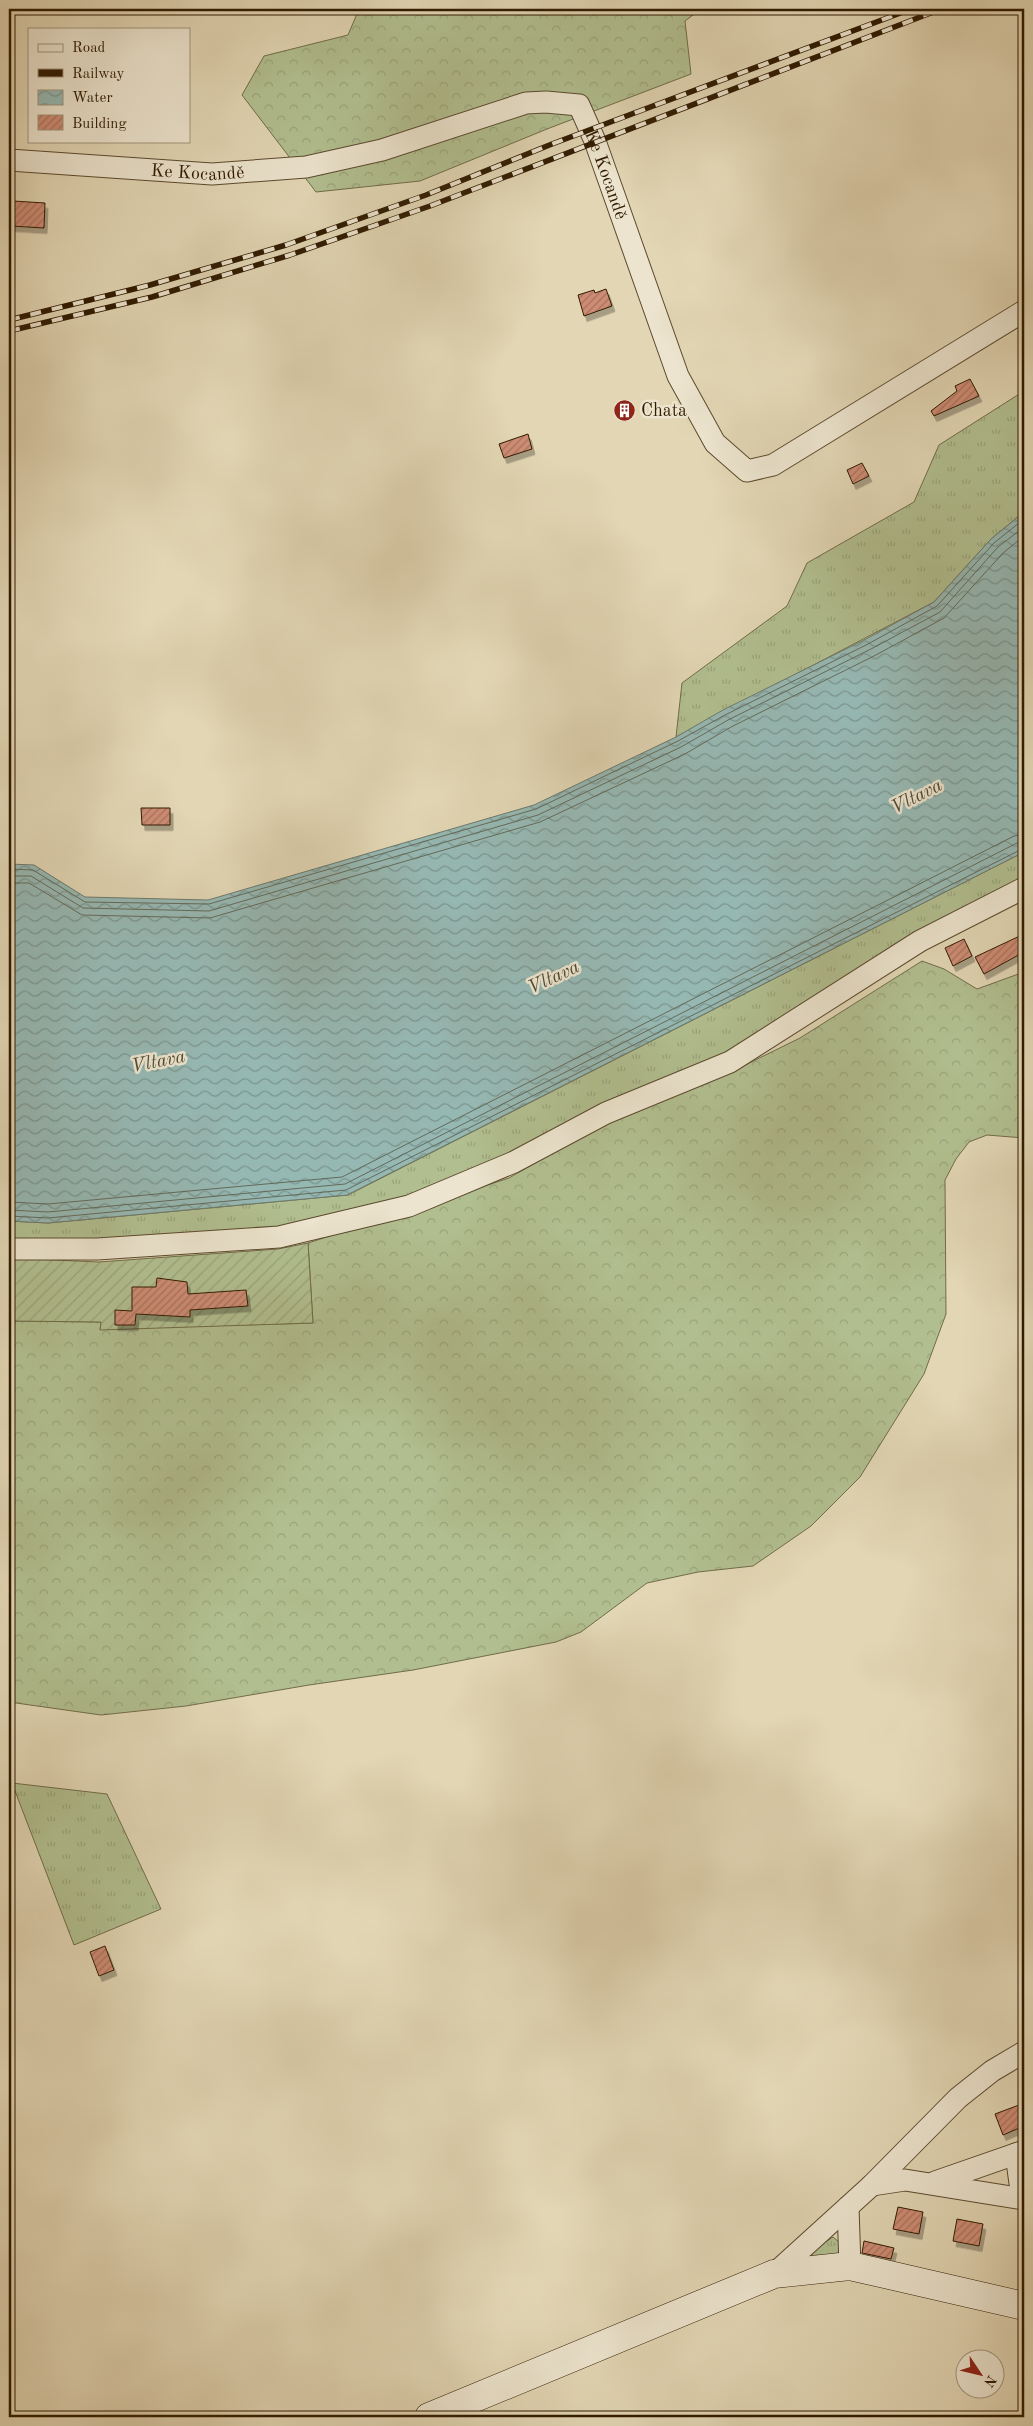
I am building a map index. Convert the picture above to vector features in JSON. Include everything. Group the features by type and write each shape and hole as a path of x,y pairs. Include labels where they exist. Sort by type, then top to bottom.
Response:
{"street":[{"name":"Ke Kocandě","path":"9,160 212,174 306,167 382,150 526,103 546,102 579,105 595,141 678,376 714,443 747,471 773,465 1024,311"},
{"path":"9,1249 97,1249 279,1238 409,1206 514,1162 606,1113 730,1062 920,940 1024,888"},
{"path":"774,2274 872,2185 958,2098 992,2071 1024,2052"},
{"path":"872,2185 904,2180 1023,2199 1020,2152 932,2183"},
{"path":"848,2207 850,2266"},
{"path":"429,2417 774,2274 850,2266 1024,2306"}],"green space":[{"path":"359,9 701,9 685,21 691,74 547,129 420,181 316,192 242,95 264,56 348,35"},
{"path":"1024,391 1024,512 991,539 934,602 676,737 682,683 787,606 807,563 914,502 939,445"},
{"path":"1024,852 1024,888 730,1062 514,1162 279,1237 9,1249 9,1221 48,1223 348,1195"},
{"path":"922,961 944,969 977,989 1024,972 1024,1138 987,1135 969,1142 956,1159 945,1180 946,1314 924,1374 860,1477 811,1526 753,1566 698,1572 647,1583 581,1632 556,1642 413,1670 186,1706 101,1715 9,1702 9,1321 102,1322 100,1329 313,1323 308,1243 509,1178 603,1124 733,1071 800,1038"},
{"path":"308,1243 313,1323 100,1330 101,1322 9,1321 9,1258 99,1262 278,1249"},
{"path":"12,1783 107,1794 161,1909 74,1945"},
{"path":"833,2237 839,2242 840,2256 810,2258 808,2254"}],"water":[{"name":"Vltava","path":"1024,512 1024,852 347,1195 48,1223 9,1221 9,864 34,865 85,897 208,900 534,805 676,737 723,710 866,639 934,602 991,539"}],"building":[{"path":"13,201 45,203 44,228 11,226"},
{"path":"606,289 612,306 584,316 578,295 594,290 595,293"},
{"path":"970,379 979,396 934,416 931,411 957,391 955,386"},
{"path":"528,434 532,449 504,458 499,444"},
{"path":"862,463 869,476 853,484 847,470"},
{"path":"141,808 170,808 170,825 142,825"},
{"path":"1024,934 1024,952 984,974 975,957"},
{"path":"964,939 972,956 953,966 945,948"},
{"path":"157,1278 187,1282 188,1294 246,1290 248,1306 190,1310 190,1317 136,1314 135,1325 115,1325 115,1310 132,1311 132,1287 156,1287"},
{"path":"105,1946 114,1970 99,1976 90,1952"},
{"path":"1019,2105 1024,2118 1024,2126 1003,2135 995,2114"},
{"path":"898,2207 923,2212 919,2234 893,2229"},
{"path":"957,2219 983,2224 979,2246 953,2241"},
{"path":"864,2241 894,2248 891,2259 862,2253"}],"railway":[{"path":"9,320 150,285 286,245 426,195 552,144 911,9"},
{"path":"9,331 152,297 290,255 430,206 941,9"}],"place":[{"name":"Chata","path":"625,410"}]}
